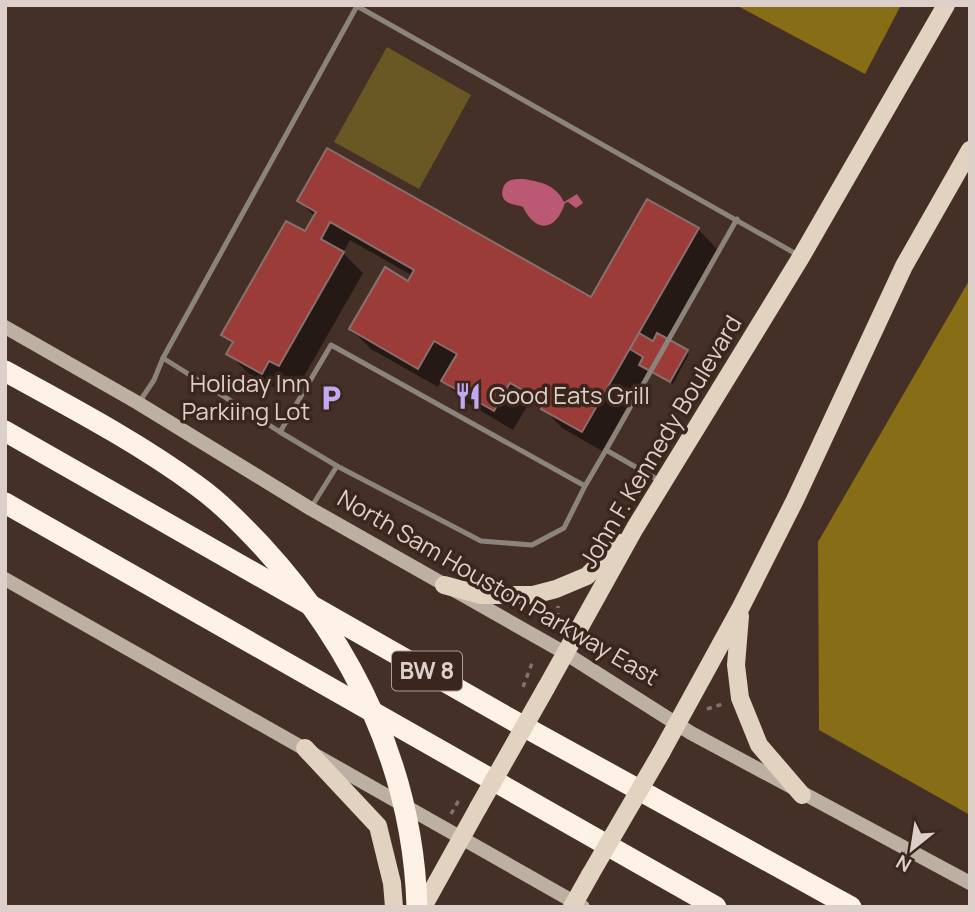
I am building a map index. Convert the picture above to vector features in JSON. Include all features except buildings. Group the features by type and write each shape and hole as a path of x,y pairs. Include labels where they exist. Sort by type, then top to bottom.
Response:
{"highway":[{"path":"5,371 111,430 198,485 246,529 288,574 346,656 368,702 387,751 413,841 420,907"},
{"name":"BW 8","path":"5,431 505,716 851,907"},
{"name":"BW 8","path":"5,503 716,907"}],"main road":[{"name":"John F. Kennedy Boulevard","path":"420,907 635,528 801,257 946,5"},
{"path":"5,579 462,836 577,905 590,875 677,725 741,607 795,500 904,266 970,150"},
{"name":"North Sam Houston Parkway East","path":"5,327 138,403 311,509 565,653 677,725 802,795 970,883"},
{"path":"444,585 481,595 533,595 556,589 587,576 635,528"},
{"path":"741,607 736,665 740,698 759,745 802,795"},
{"path":"305,748 378,826 392,883 394,907"}],"lane":[{"path":"138,403 154,380 163,358 357,6 801,257"},
{"path":"163,358 337,466 481,541 532,545 564,528 585,486 737,219"},
{"path":"280,432 331,345 585,486"},
{"path":"606,450 663,482"},
{"path":"311,509 337,466"}],"path":[{"path":"523,687 532,663"},
{"path":"707,710 728,702"}],"shaded area":[{"path":"736,5 901,5 865,74"},
{"path":"387,47 471,95 419,189 334,142"},
{"path":"524,179 552,188 564,202 577,194 583,203 576,208 568,202 565,203 551,224 540,225 528,216 523,207 503,198 503,189 507,182"},
{"path":"970,279 970,815 819,730 818,542"}],"place":[{"name":"Good Eats Grill","path":"468,396"},
{"name":"Holiday Inn Parkiing Lot","path":"331,398"}]}
